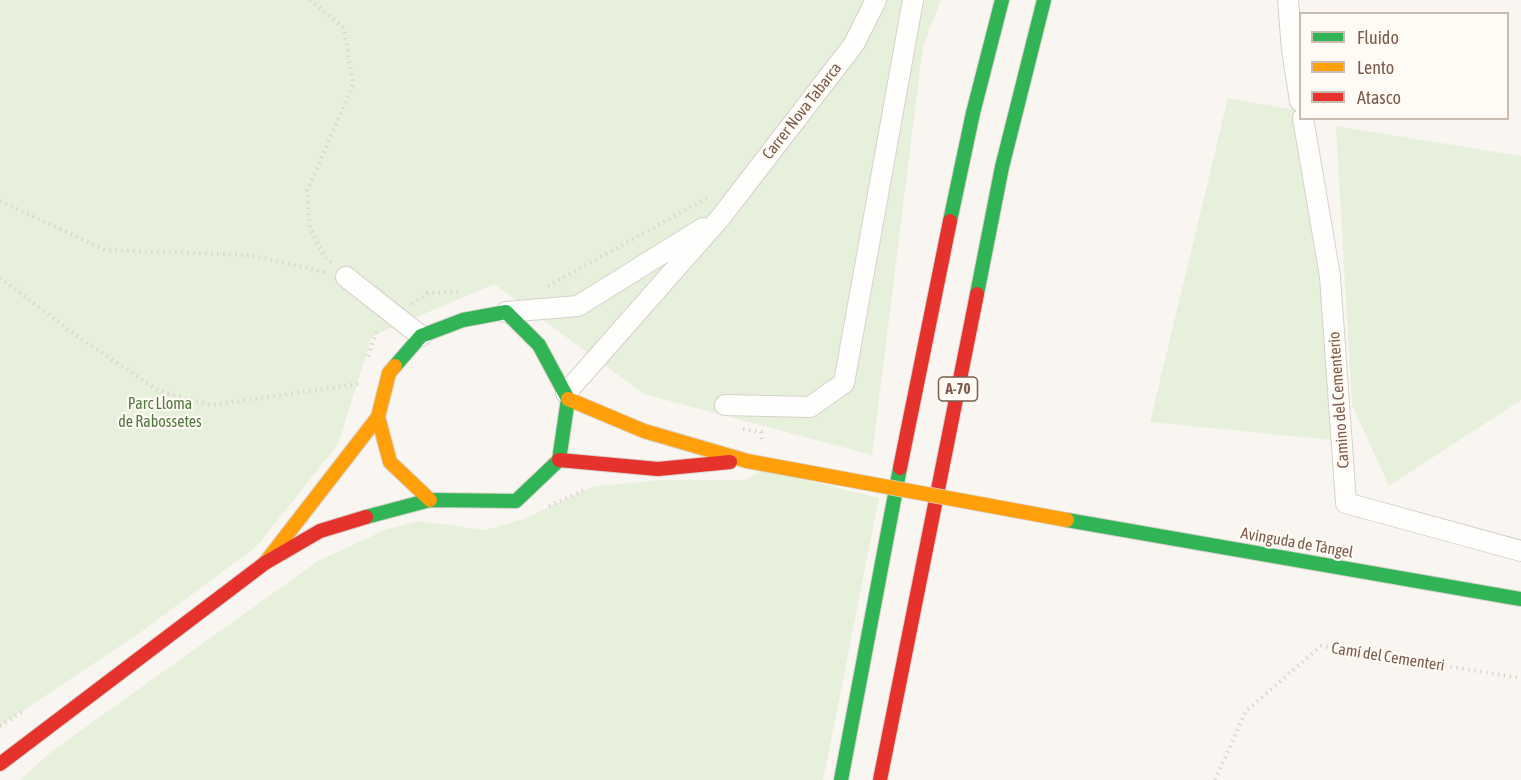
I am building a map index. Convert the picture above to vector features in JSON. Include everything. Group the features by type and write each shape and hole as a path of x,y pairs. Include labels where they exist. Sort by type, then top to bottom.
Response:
{"main road":[{"name":"A-70","path":"841,780 904,447 947,237 973,113 1002,0"},
{"name":"A-70","path":"880,780 1002,167 1044,0"},
{"path":"0,764 265,563 320,531 430,500 516,501 559,460 567,396 539,345 506,312 463,321 422,336 389,373 378,417 265,563"},
{"path":"567,396 644,431 747,461"},
{"path":"378,417 390,462 430,500"},
{"path":"559,460 658,469 747,461"},
{"name":"Avinguda de Tàngel","path":"747,461 1067,520 1521,599"}],"street":[{"name":"Carrer Nova Tabarca","path":"567,396 721,217 854,44 876,0"},
{"path":"725,405 810,407 843,383 913,0"},
{"path":"1288,0 1292,50 1299,95"},
{"name":"Camino del Cementerio","path":"1304,120 1330,276 1346,503 1521,551"},
{"path":"506,312 578,306 721,217"},
{"path":"346,277 422,336"}],"path":[{"path":"310,0 344,28 353,85 307,191 310,228 324,256 346,277"},
{"path":"542,290 713,194"},
{"path":"0,201 105,250 249,255 346,277"},
{"path":"0,278 77,336 159,392 211,405 358,384"},
{"path":"365,365 378,326 428,293 462,292"},
{"path":"355,394 362,374"},
{"path":"738,428 762,432 766,464"},
{"path":"543,509 591,487"},
{"name":"Camí del Cementeri","path":"1215,780 1246,711 1321,646 1521,678"},
{"path":"0,726 28,708"}],"green space":[{"name":"Parc Lloma de Rabossetes","path":"0,0 941,0 923,46 872,455 644,394 494,284 372,336 338,444 257,546 141,632 0,726"},
{"path":"1228,98 1299,111 1342,441 1150,422"},
{"path":"1336,126 1521,156 1521,400 1389,486 1352,405"},
{"path":"764,470 879,498 823,780 20,780 52,751 318,561 385,530 418,521 485,530 524,519 591,487 659,480 745,480"}],"traffic: fast":[{"path":"950,221 973,113 1002,0"},
{"path":"977,294 1002,167 1044,0"},
{"path":"366,517 430,500 516,501 559,460 568,399 539,345 506,312 463,320 421,336 395,366"},
{"path":"841,780 900,468"},
{"path":"1067,520 1521,599"}],"traffic: slow":[{"path":"265,563 378,417 389,373 395,366"},
{"path":"568,399 644,431 747,461"},
{"path":"378,417 390,462 430,500"},
{"path":"747,461 1067,520"}],"traffic: jam":[{"path":"900,468 950,221"},
{"path":"880,780 977,294"},
{"path":"559,460 658,469 730,462"},
{"path":"0,764 265,563 320,531 366,517"}]}
